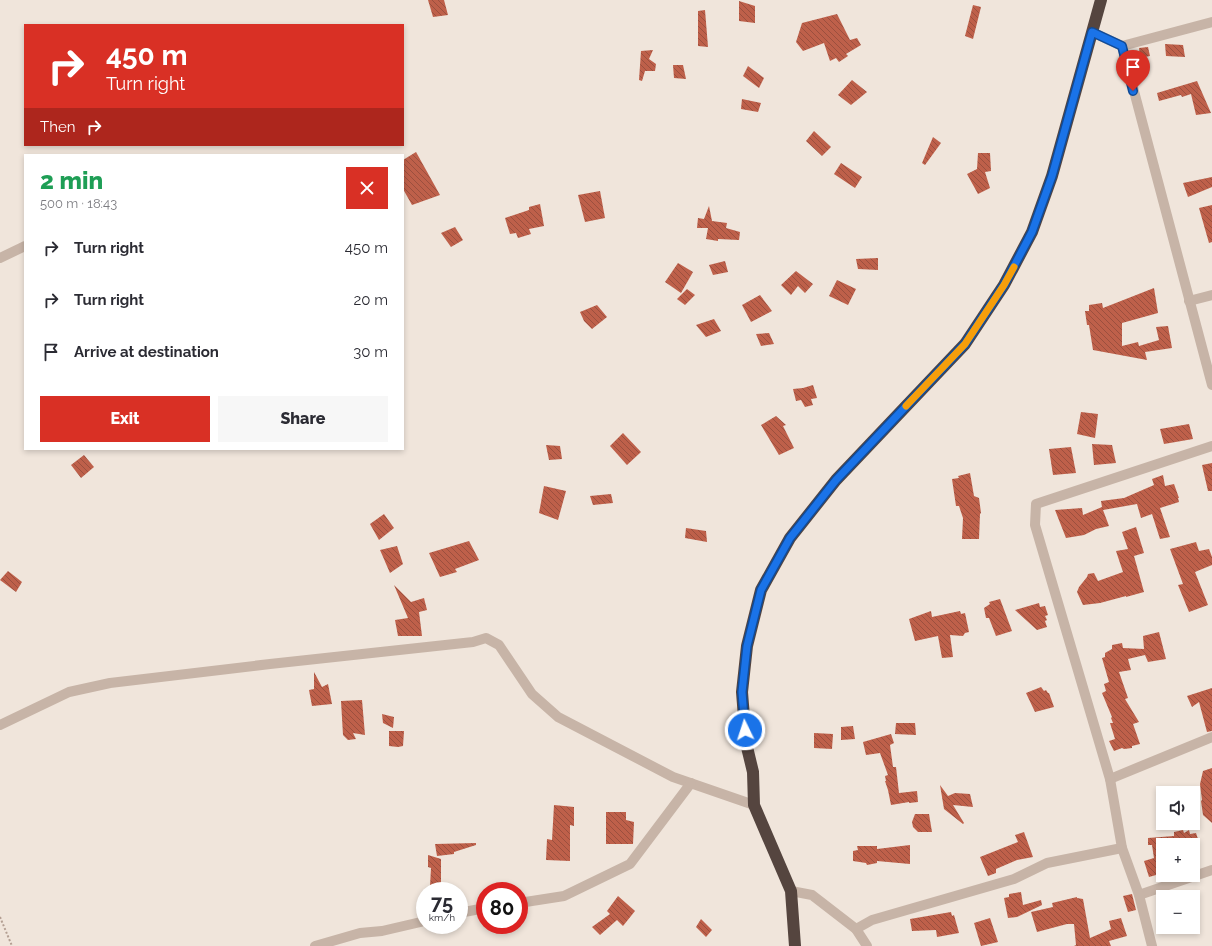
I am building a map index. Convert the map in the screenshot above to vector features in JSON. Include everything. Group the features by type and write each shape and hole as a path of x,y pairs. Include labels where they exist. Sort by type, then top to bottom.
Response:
{"highway":[{"path":"795,946 791,891 754,806 753,772 746,743 742,692 747,646 761,590 790,538 836,480 965,344 1004,285 1035,225 1052,176 1101,0"}],"street":[{"path":"1092,32 1122,46 1212,22"},
{"path":"1122,46 1212,386"},
{"path":"0,258 24,246"},
{"path":"1189,301 1212,295"},
{"path":"1152,946 1139,895 1122,848 1110,779 1035,525 1036,504 1212,446"},
{"path":"0,725 69,692 110,683 466,643 486,638 499,645 532,694 558,717 673,777 754,806"},
{"path":"1110,779 1212,737"},
{"path":"528,902 564,896 630,864 691,783"},
{"path":"856,929 872,920 1014,879 1047,864 1122,848"},
{"path":"1139,895 1212,870"},
{"path":"791,891 812,895 856,929 866,946"},
{"path":"315,946 360,933 382,931 416,923"}],"path":[{"path":"0,917 12,946"}],"building":[{"path":"428,0 444,0 448,15 433,17"},
{"path":"739,1 755,6 755,23 739,21"},
{"path":"973,5 981,7 973,39 965,36"},
{"path":"705,10 708,47 698,46 698,11"},
{"path":"837,14 850,40 857,38 861,45 846,54 848,56 839,62 836,58 830,61 824,43 803,51 796,42 802,23"},
{"path":"1165,44 1183,45 1185,57 1166,56"},
{"path":"1148,47 1150,56 1140,58 1139,48"},
{"path":"653,50 649,59 656,64 655,71 645,71 642,81 639,80 641,51"},
{"path":"673,65 683,65 686,79 674,78"},
{"path":"748,66 764,78 759,88 743,76"},
{"path":"852,80 867,92 851,105 838,95"},
{"path":"1197,81 1211,113 1196,115 1191,94 1159,101 1157,93"},
{"path":"742,99 761,103 758,112 741,109"},
{"path":"814,131 831,147 822,156 806,141"},
{"path":"933,137 941,143 925,165 922,163"},
{"path":"416,152 440,195 412,205 404,191 404,159"},
{"path":"978,153 990,153 991,171 985,172 990,188 978,194 967,174 977,169"},
{"path":"841,163 862,177 855,188 834,174"},
{"path":"1212,177 1212,187 1188,197 1183,183"},
{"path":"600,191 605,218 585,222 578,195"},
{"path":"540,204 544,226 529,229 531,234 518,238 516,233 510,234 505,218 529,210 529,207"},
{"path":"1212,205 1212,242 1209,243 1199,208"},
{"path":"709,206 712,221 727,223 726,228 740,232 739,240 718,239 718,241 706,239 708,228 697,228 698,218 704,219"},
{"path":"455,227 463,240 451,247 441,233"},
{"path":"878,258 878,270 858,269 856,259"},
{"path":"725,261 728,272 713,275 709,265"},
{"path":"678,263 693,272 681,293 665,282"},
{"path":"796,271 813,284 805,293 798,286 791,295 781,285"},
{"path":"837,280 856,289 848,305 829,296"},
{"path":"1154,288 1158,313 1122,323 1122,346 1138,342 1139,346 1159,340 1156,327 1168,326 1172,348 1145,352 1147,360 1093,350 1085,311 1089,311 1089,305 1102,303 1103,308"},
{"path":"687,289 695,295 685,305 677,299"},
{"path":"760,295 772,311 751,322 742,305"},
{"path":"597,305 607,317 592,329 584,321 580,312"},
{"path":"714,319 721,331 706,337 696,325"},
{"path":"769,333 774,344 761,346 756,334"},
{"path":"813,385 817,398 811,399 813,405 805,407 801,400 796,401 793,389"},
{"path":"1081,412 1098,414 1095,438 1077,434"},
{"path":"776,416 786,425 783,426 794,448 779,455 761,425"},
{"path":"1189,424 1193,439 1164,444 1160,429"},
{"path":"623,433 641,452 627,465 610,446"},
{"path":"1092,444 1112,445 1116,463 1094,465"},
{"path":"546,445 560,446 562,459 549,460"},
{"path":"1071,447 1076,473 1053,475 1049,449"},
{"path":"84,455 94,467 81,478 71,465"},
{"path":"1212,463 1212,491 1208,491 1202,465"},
{"path":"970,473 974,496 979,498 981,513 979,539 962,539 963,518 959,506 956,506 952,479 959,478 958,476"},
{"path":"1163,475 1165,486 1174,484 1179,498 1179,502 1160,508 1170,537 1160,539 1152,514 1141,518 1137,504 1103,510 1109,526 1096,529 1084,535 1066,538 1055,510 1082,508 1083,515 1102,507 1101,501 1124,498 1154,485 1152,479"},
{"path":"544,486 566,491 558,520 539,513"},
{"path":"611,494 613,503 593,505 590,496"},
{"path":"384,514 394,528 379,540 370,524"},
{"path":"1136,527 1144,553 1134,556 1144,592 1100,603 1083,605 1077,592 1088,574 1094,573 1098,581 1123,572 1116,551 1128,549 1122,532"},
{"path":"686,528 706,531 707,542 685,538"},
{"path":"469,541 479,560 455,569 457,572 440,577 429,553"},
{"path":"1196,542 1199,551 1209,549 1212,557 1212,565 1195,572 1208,605 1189,612 1178,585 1183,584 1170,549"},
{"path":"397,546 403,564 390,573 380,550"},
{"path":"8,571 22,582 16,592 0,580"},
{"path":"394,585 411,602 424,598 427,610 419,612 422,636 398,636 395,620 408,618"},
{"path":"1000,599 1012,631 996,636 989,618 986,618 984,608 990,604 989,602"},
{"path":"1039,603 1040,607 1045,606 1048,615 1045,616 1047,620 1045,621 1047,627 1037,630 1015,610"},
{"path":"931,611 932,617 960,611 961,614 965,613 969,632 965,633 963,636 950,635 953,657 942,658 938,636 915,641 909,619"},
{"path":"1159,632 1166,659 1148,662 1145,655 1128,659 1131,670 1119,672 1128,698 1125,699 1139,722 1133,724 1140,744 1132,746 1132,748 1122,748 1114,751 1109,741 1115,739 1110,723 1113,723 1112,717 1102,693 1106,691 1104,684 1109,682 1102,658 1105,657 1105,653 1112,649 1112,645 1122,643 1123,648 1144,649 1143,636"},
{"path":"314,672 322,687 328,684 332,704 312,706 309,690 314,689"},
{"path":"1041,687 1044,691 1046,690 1049,693 1054,707 1035,712 1026,693"},
{"path":"1212,688 1212,731 1207,732 1199,702 1192,707 1187,696"},
{"path":"362,700 365,735 353,733 356,739 348,740 343,735 341,701"},
{"path":"382,714 394,717 393,728 383,723"},
{"path":"896,723 915,723 916,735 895,734"},
{"path":"853,726 855,739 841,740 841,727"},
{"path":"389,731 404,731 403,746 389,746"},
{"path":"814,733 833,734 832,749 814,748"},
{"path":"891,734 894,743 890,745 893,767 896,767 899,793 917,791 918,802 891,805 885,781 885,776 888,775 880,753 866,755 863,742"},
{"path":"1212,768 1212,823 1203,815 1200,784 1203,771"},
{"path":"940,785 948,796 955,793 970,794 973,807 953,805 964,823 963,824 944,809"},
{"path":"554,805 574,807 574,826 570,825 570,861 546,860 547,839 552,840"},
{"path":"606,812 626,812 626,820 634,822 633,844 606,844"},
{"path":"915,814 929,814 932,832 918,832 913,827 912,822"},
{"path":"1183,830 1184,833 1189,830 1190,834 1196,833 1198,838 1156,838 1156,875 1149,877 1144,861 1154,858 1152,845 1148,845 1148,838 1174,836 1174,832"},
{"path":"1024,832 1033,857 1017,860 996,869 996,873 988,876 980,857 1018,842 1015,835"},
{"path":"476,843 476,845 454,852 454,854 437,856 435,844"},
{"path":"910,845 910,864 877,861 877,863 867,865 866,863 853,861 853,851 858,850 857,846 877,846 877,849"},
{"path":"428,855 441,859 441,882 430,882 431,868 428,867"},
{"path":"1021,892 1023,905 1041,900 1042,905 1017,917 1008,918 1004,898 1009,897 1009,894"},
{"path":"1132,894 1136,910 1128,912 1123,896"},
{"path":"618,896 635,911 623,926 617,920 600,935 592,927 610,914 607,911"},
{"path":"1077,897 1083,899 1090,938 1111,929 1109,921 1121,918 1127,936 1109,941 1111,946 1074,946 1076,945 1074,924 1067,924 1037,932 1031,912 1053,907 1052,903"},
{"path":"951,912 952,916 954,915 959,933 937,937 936,930 912,931 910,919"},
{"path":"990,918 998,942 981,946 974,923"},
{"path":"701,919 712,930 706,937 696,927"}],"slow traffic":[{"path":"906,406 965,344 1004,285 1014,267"}],"route":[{"path":"745,730 742,692 747,646 761,590 790,538 836,480 965,344 1004,285 1032,232 1052,176 1092,32 1122,46 1133,91"}]}
